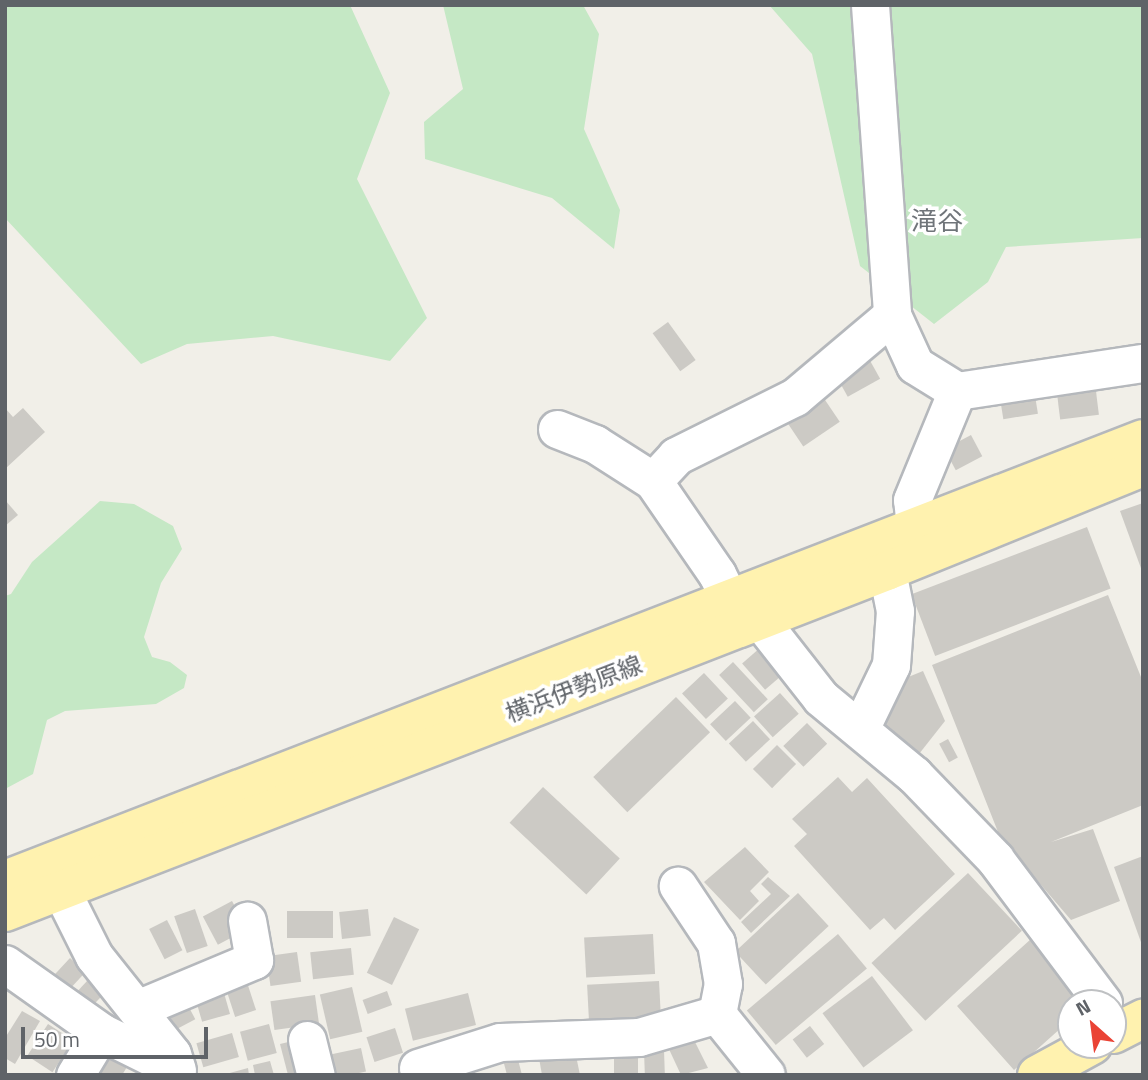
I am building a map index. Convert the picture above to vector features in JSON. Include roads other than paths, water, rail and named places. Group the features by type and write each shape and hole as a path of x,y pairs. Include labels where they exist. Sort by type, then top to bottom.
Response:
{"main road":[{"name":"横浜伊勢原線","path":"5,912 744,609 915,527 1143,439"},
{"name":"横浜伊勢原線","path":"5,880 744,609 887,571 1143,467"},
{"path":"1037,1075 1065,1059"}],"street":[{"path":"870,5 892,315 915,365 957,391 1143,363"},
{"path":"653,481 676,456 795,397 892,315"},
{"path":"915,527 912,500 957,391"},
{"path":"557,429 606,449 653,481 744,609 821,698 861,727 995,859 1092,989"},
{"path":"861,727 891,665 895,611 887,571"},
{"path":"678,886 716,943 723,984 717,1014"},
{"path":"61,890 94,956 172,1054 180,1072"},
{"path":"137,1009 254,960 247,921"},
{"path":"5,964 101,1032 180,1072"},
{"path":"418,1068 500,1042 639,1037 717,1014"},
{"path":"717,1014 766,1075"},
{"path":"75,1075 101,1032"},
{"path":"307,1040 316,1075"}],"district":[{"name":"滝谷","path":"937,221"}]}
